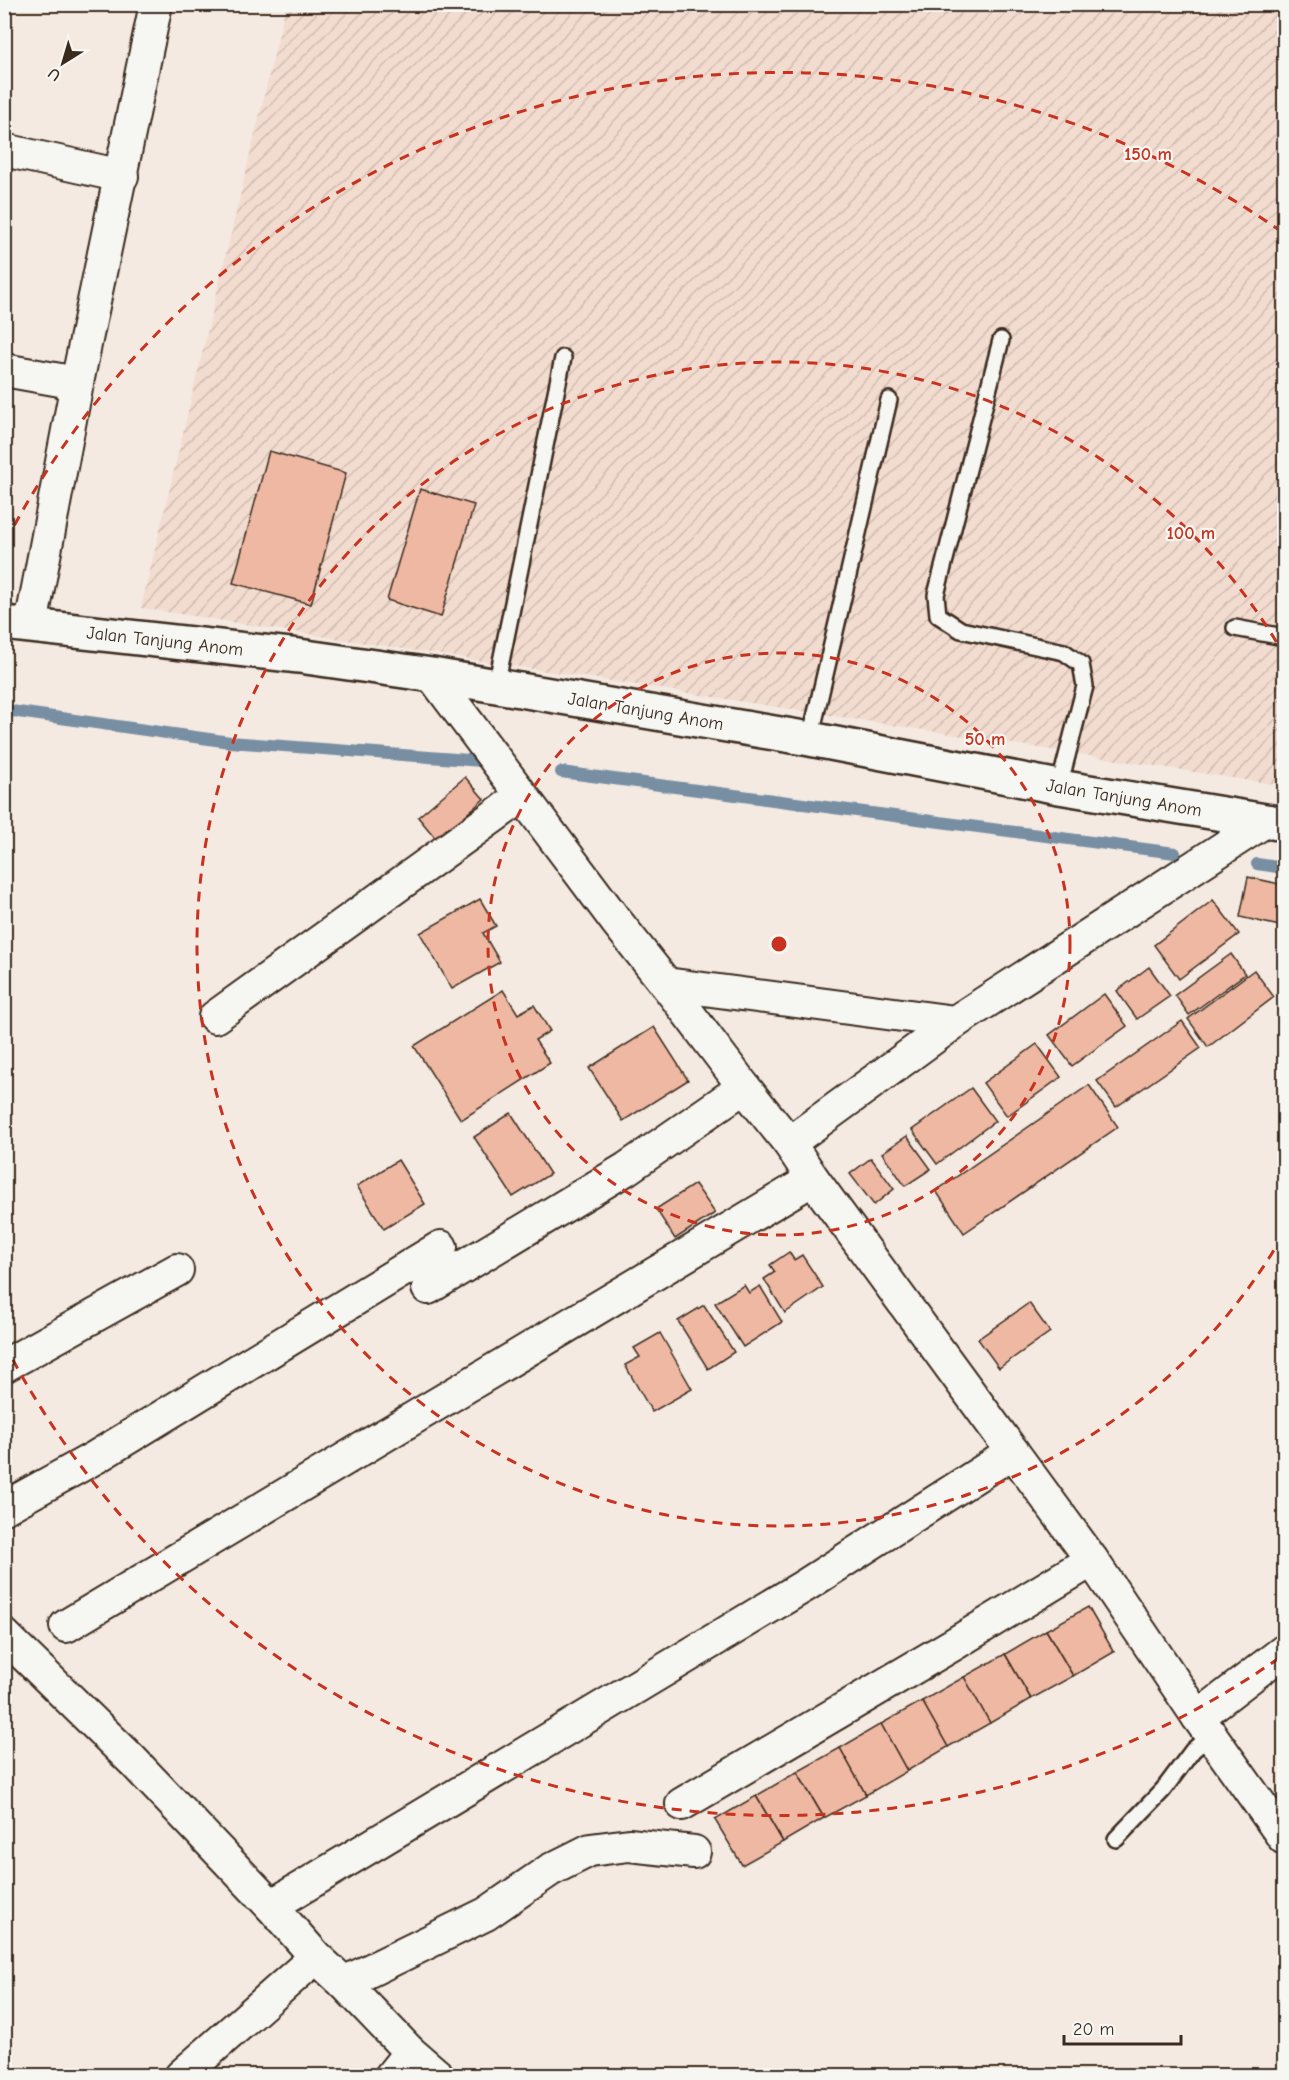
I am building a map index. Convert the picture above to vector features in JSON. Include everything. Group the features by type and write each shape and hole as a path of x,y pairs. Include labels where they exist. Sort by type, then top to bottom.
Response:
{"main road":[{"name":"Jalan Tanjung Anom","path":"18,624 299,656 432,675 810,739 1059,787 1275,822"}],"street":[{"path":"18,624 77,383 122,176 156,4"},
{"path":"4,150 122,176"},
{"path":"4,370 77,383"},
{"path":"432,675 616,921 789,1143 1092,1560 1204,1726 1284,1838"},
{"path":"215,1017 522,796"},
{"path":"789,1143 955,1022 1275,822"},
{"path":"666,984 955,1022"},
{"path":"428,1288 626,1168 744,1087"},
{"path":"66,1626 813,1179"},
{"path":"4,1509 96,1457 441,1247"},
{"path":"4,1366 177,1270"},
{"path":"271,1906 806,1584 1013,1452"},
{"path":"682,1804 1092,1560"},
{"path":"4,1635 132,1760 271,1906 316,1957 344,1983 400,2064 438,2076"},
{"path":"1204,1726 1284,1651"},
{"path":"344,1983 486,1914 550,1870 591,1851 629,1845 693,1852"},
{"path":"181,2076 316,1957"}],"lane":[{"path":"1001,340 936,595 938,615 961,630 1064,652 1081,664 1085,686 1059,787"},
{"path":"496,686 563,358"},
{"path":"810,739 889,400"},
{"path":"1235,628 1284,637"},
{"path":"1116,1839 1163,1790 1193,1750 1204,1726"}],"shaded area":[{"path":"286,5 1284,5 1284,786 141,608"}],"building":[{"path":"269,451 346,473 311,604 233,583"},
{"path":"420,489 474,505 441,617 387,600"},
{"path":"465,777 484,799 437,840 418,817"},
{"path":"1248,877 1284,885 1284,927 1240,917"},
{"path":"480,899 496,926 483,933 500,962 452,989 420,933"},
{"path":"1213,900 1239,934 1179,979 1154,945"},
{"path":"1231,954 1245,974 1189,1015 1175,995"},
{"path":"1149,967 1170,996 1137,1019 1117,991"},
{"path":"1254,970 1274,997 1208,1047 1188,1019"},
{"path":"503,990 518,1014 534,1005 550,1031 535,1040 550,1063 461,1120 414,1046"},
{"path":"1104,994 1127,1026 1072,1066 1049,1035"},
{"path":"1182,1021 1201,1048 1116,1107 1097,1081"},
{"path":"654,1027 688,1080 623,1121 589,1068"},
{"path":"1037,1044 1061,1077 1007,1116 983,1083"},
{"path":"1089,1085 1118,1127 964,1233 936,1191"},
{"path":"971,1088 995,1121 937,1164 912,1130"},
{"path":"511,1113 550,1174 513,1197 474,1137"},
{"path":"907,1136 931,1169 905,1186 882,1153"},
{"path":"871,1158 894,1189 874,1205 850,1174"},
{"path":"398,1160 425,1204 384,1229 357,1186"},
{"path":"695,1184 715,1213 675,1239 656,1209"},
{"path":"789,1252 794,1260 802,1255 823,1287 785,1313 764,1279 775,1272 770,1265"},
{"path":"744,1285 749,1293 760,1286 782,1322 743,1347 715,1303"},
{"path":"1029,1303 1050,1332 999,1368 978,1339"},
{"path":"704,1305 734,1352 708,1369 678,1321"},
{"path":"660,1333 692,1389 652,1412 625,1365 640,1357 634,1348"},
{"path":"1088,1607 1114,1652 1073,1676 1046,1630"},
{"path":"1046,1630 1073,1676 1031,1699 1005,1654"},
{"path":"1005,1654 1031,1699 990,1723 964,1677"},
{"path":"964,1677 990,1723 948,1747 922,1701"},
{"path":"922,1701 948,1747 907,1771 881,1724"},
{"path":"881,1724 907,1771 866,1795 840,1748"},
{"path":"840,1748 866,1795 824,1818 797,1772"},
{"path":"797,1772 824,1818 783,1842 756,1796"},
{"path":"756,1796 783,1842 742,1865 715,1820"}],"waterway":[{"path":"4,710 230,742 482,761"},
{"path":"561,772 1175,853"},
{"path":"1257,864 1284,868"}]}
